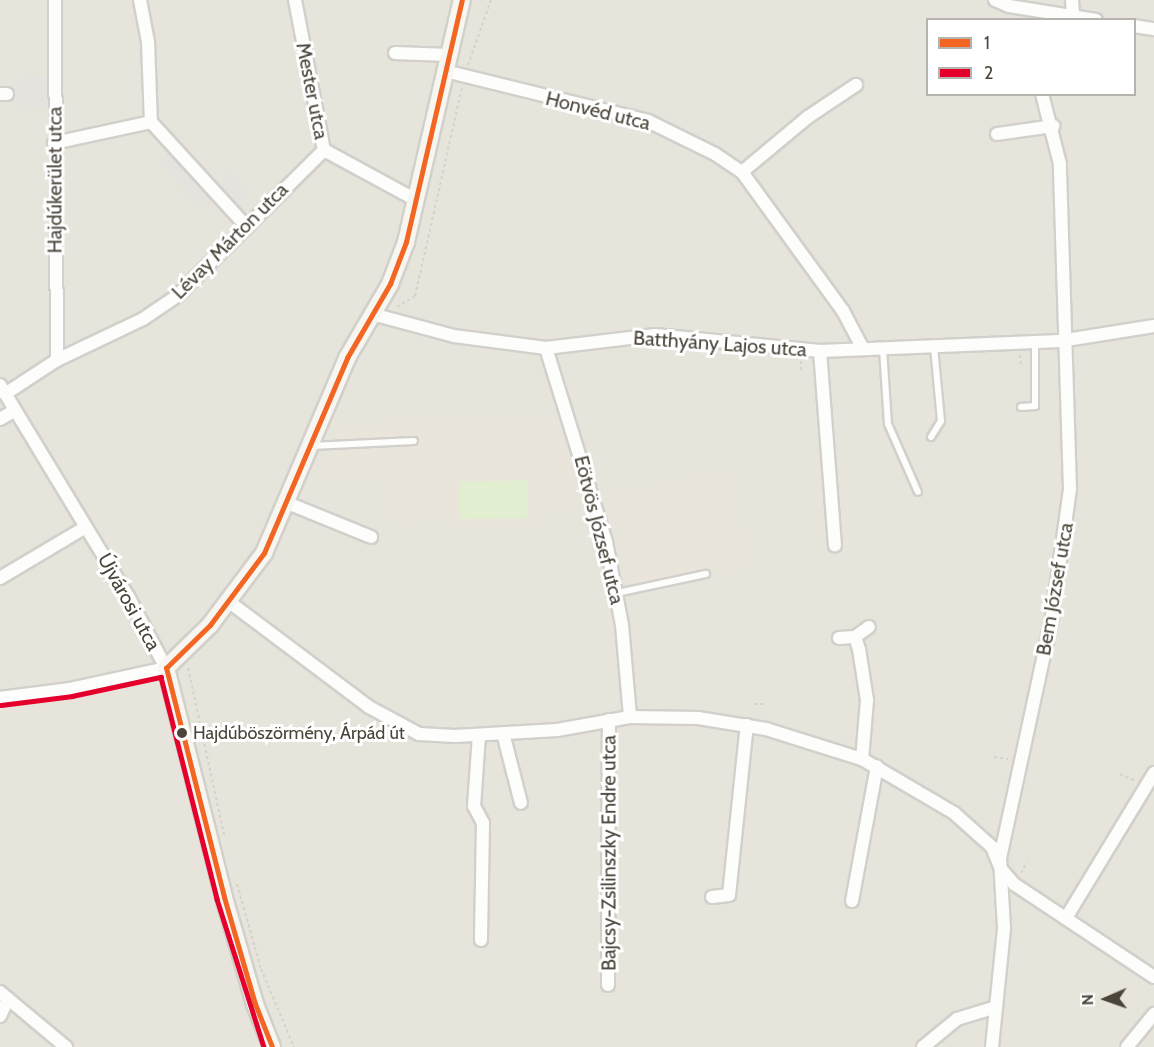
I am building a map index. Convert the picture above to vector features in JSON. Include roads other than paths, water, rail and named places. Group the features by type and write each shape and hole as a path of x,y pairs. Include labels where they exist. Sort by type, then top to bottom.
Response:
{"street":[{"name":"Hajdúkerület utca","path":"55,0 57,360"},
{"path":"140,0 148,42 151,122 248,227"},
{"name":"Mester utca","path":"295,0 324,150 416,200"},
{"path":"0,698 70,689 166,668 210,625 264,553 307,446 347,358 372,314 406,242 462,0"},
{"path":"995,0 1008,6 1084,18"},
{"path":"1072,0 1072,16"},
{"path":"1008,6 1012,18"},
{"path":"1136,26 1154,29"},
{"name":"Honvéd utca","path":"395,53 447,63 648,121 684,136 742,172 843,311 863,349"},
{"path":"742,172 808,117 856,85"},
{"name":"Bem József utca","path":"992,1047 1004,928 1001,869 1004,830 1056,601 1070,489 1068,339 1060,164 1053,126 1043,96"},
{"path":"54,143 151,122"},
{"path":"997,134 1053,126"},
{"name":"Lévay Márton utca","path":"2,390 57,360 134,324 177,296 324,150"},
{"name":"Batthyány Lajos utca","path":"372,314 454,336 546,348 655,335 820,351 883,349 1035,342 1154,326"},
{"name":"Eötvös József utca","path":"546,348 590,484 617,592 630,717"},
{"name":"Batthyány Lajos utca","path":"820,351 835,545"},
{"name":"Újvárosi utca","path":"2,390 86,527 166,668 230,918 255,1005 273,1047"},
{"path":"0,419 14,411"},
{"path":"285,502 371,537"},
{"path":"0,578 86,527"},
{"name":"Bajcsy-Zsilinszky Endre utca","path":"228,601 395,724 419,734 479,735 557,730 630,717 698,718 747,725 862,759 922,791 968,824 992,847 1001,869 1019,889 1154,977"},
{"path":"1056,601 1069,603"},
{"path":"839,638 855,637 869,627"},
{"path":"855,637 867,700 862,759"},
{"name":"Bajcsy-Zsilinszky Endre utca","path":"608,985 609,720"},
{"path":"712,897 729,895 747,725"},
{"path":"503,733 521,802"},
{"path":"479,735 474,806 483,823 481,940"},
{"path":"852,901 877,766"},
{"path":"1066,918 1154,773"},
{"path":"0,1016 4,996 66,1047"},
{"path":"923,1047 957,1019 996,1007"},
{"path":"1127,1047 1154,1014"}],"lane":[{"path":"1021,407 1035,406 1035,342"},
{"path":"931,436 939,431 941,421 934,347"},
{"path":"883,349 888,424 918,492"},
{"path":"307,446 414,441"},
{"path":"617,592 706,574"}],"place":[{"name":"Hajdúböszörmény, Árpád út","path":"182,733"}]}
